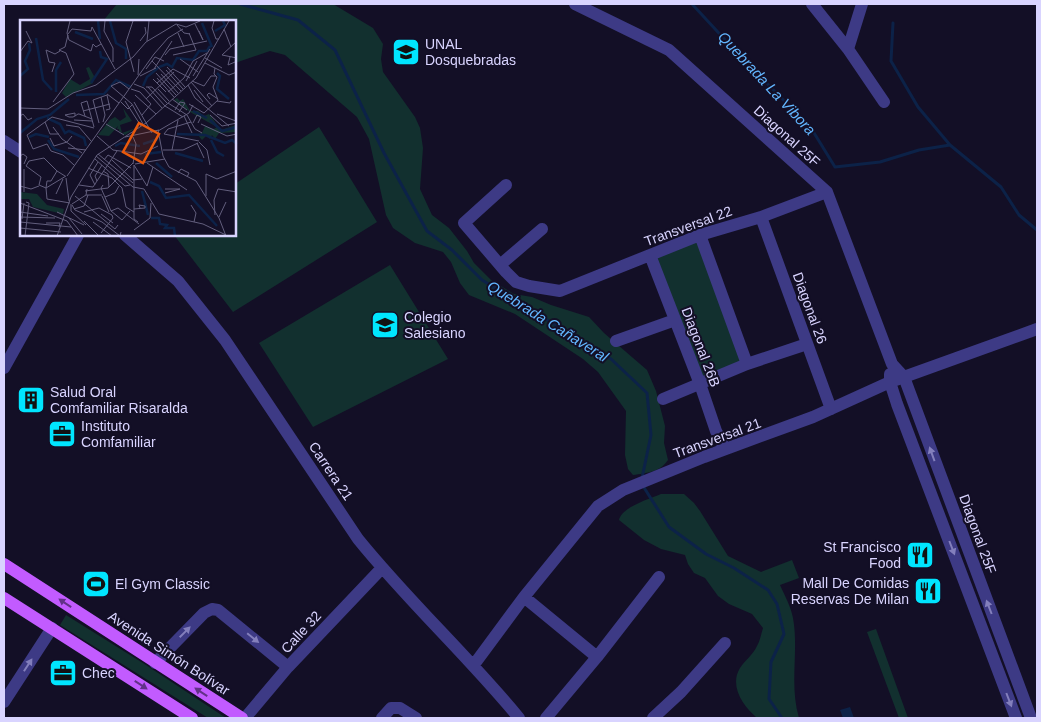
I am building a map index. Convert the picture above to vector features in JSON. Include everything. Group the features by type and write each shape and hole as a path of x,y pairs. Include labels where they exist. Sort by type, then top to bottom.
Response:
{"main road":[{"name":"Avenida Simón Bolívar","path":"4,564 243,718"},
{"path":"4,598 192,718"}],"street":[{"name":"Diagonal 25F","path":"574,4 669,50 827,192 892,364 904,377 960,532 1032,718"},
{"path":"812,4 848,49 884,102"},
{"path":"848,49 862,4"},
{"path":"4,141 20,151"},
{"path":"506,185 464,223 500,264 542,230"},
{"name":"Transversal 22","path":"500,264 516,282 560,291 700,236 761,217 827,192"},
{"name":"Diagonal 26","path":"761,217 831,409"},
{"path":"4,368 77,236"},
{"name":"Carrera 21","path":"127,236 178,281 225,340 358,539 382,568 519,718"},
{"path":"700,236 747,364"},
{"name":"Diagonal 26B","path":"650,255 700,384 716,431 725,449"},
{"path":"616,341 674,320"},
{"name":"Transversal 21","path":"473,666 524,597 598,506 623,490 725,449 786,428 890,382 1037,329"},
{"path":"663,399 747,364 807,344"},
{"name":"Diagonal 25F","path":"892,364 890,382 897,404 1016,718"},
{"name":"Calle 32","path":"243,718 288,667 382,568"},
{"path":"546,718 597,657 659,577"},
{"path":"524,597 597,657"},
{"path":"154,662 204,613 212,609 218,610 288,667"},
{"path":"4,702 52,628"},
{"path":"653,718 681,692 725,643"},
{"path":"382,718 391,708 400,708 416,718"}],"green space":[{"path":"117,4 333,4 373,28 383,44 381,59 383,72 415,117 420,128 423,148 420,189 432,215 449,228 474,263 491,280 514,294 532,297 589,317 604,333 647,370 656,391 665,426 664,443 668,460 665,464 653,471 633,475 628,469 625,455 626,411 598,372 583,359 515,314 469,295 460,283 451,262 443,252 415,243 393,228 386,215 369,139 357,117 285,55 270,51 236,63 236,20 104,20"},
{"path":"319,127 377,222 233,312 175,236 236,236 236,183"},
{"path":"700,235 747,364 700,384 650,255"},
{"path":"390,265 448,359 313,427 259,343"},
{"path":"661,494 684,494 694,503 728,556 761,572 792,560 799,578 780,585 793,618 795,630 794,680 799,718 757,718 747,708 739,695 736,682 737,675 759,642 763,628 752,614 729,604 718,596 705,578 694,573 685,555 661,549 644,540 619,520 621,515 630,507"},
{"path":"66,615 226,718 208,718 60,625"},
{"path":"876,629 908,718 899,718 867,632"}],"water":[{"path":"850,707 854,718 843,718 840,710"}],"waterway":[{"name":"Quebrada Cañaveral","path":"240,4 298,20 335,50 384,153 427,231 452,250 482,280 611,359 647,393 651,435 642,478"},
{"name":"Quebrada La Vibora","path":"692,4 811,128 835,167 880,162 919,150 950,145"},
{"path":"893,23 891,61 918,107 950,145 1001,187 1019,215 1037,230"},
{"name":"Quebrada Cañaveral","path":"643,486 669,527 706,554 734,568 768,590 777,604 784,634 771,662 769,699 782,718"}],"place":[{"name":"UNAL Dosquebradas","path":"406,52"},
{"name":"Colegio Salesiano","path":"385,325"},
{"name":"Salud Oral Comfamiliar Risaralda","path":"31,400"},
{"name":"Instituto Comfamiliar","path":"62,434"},
{"name":"St Francisco Food","path":"920,555"},
{"name":"El Gym Classic","path":"96,584"},
{"name":"Mall De Comidas Reservas De Milan","path":"928,591"},
{"name":"Chec","path":"63,673"}]}
